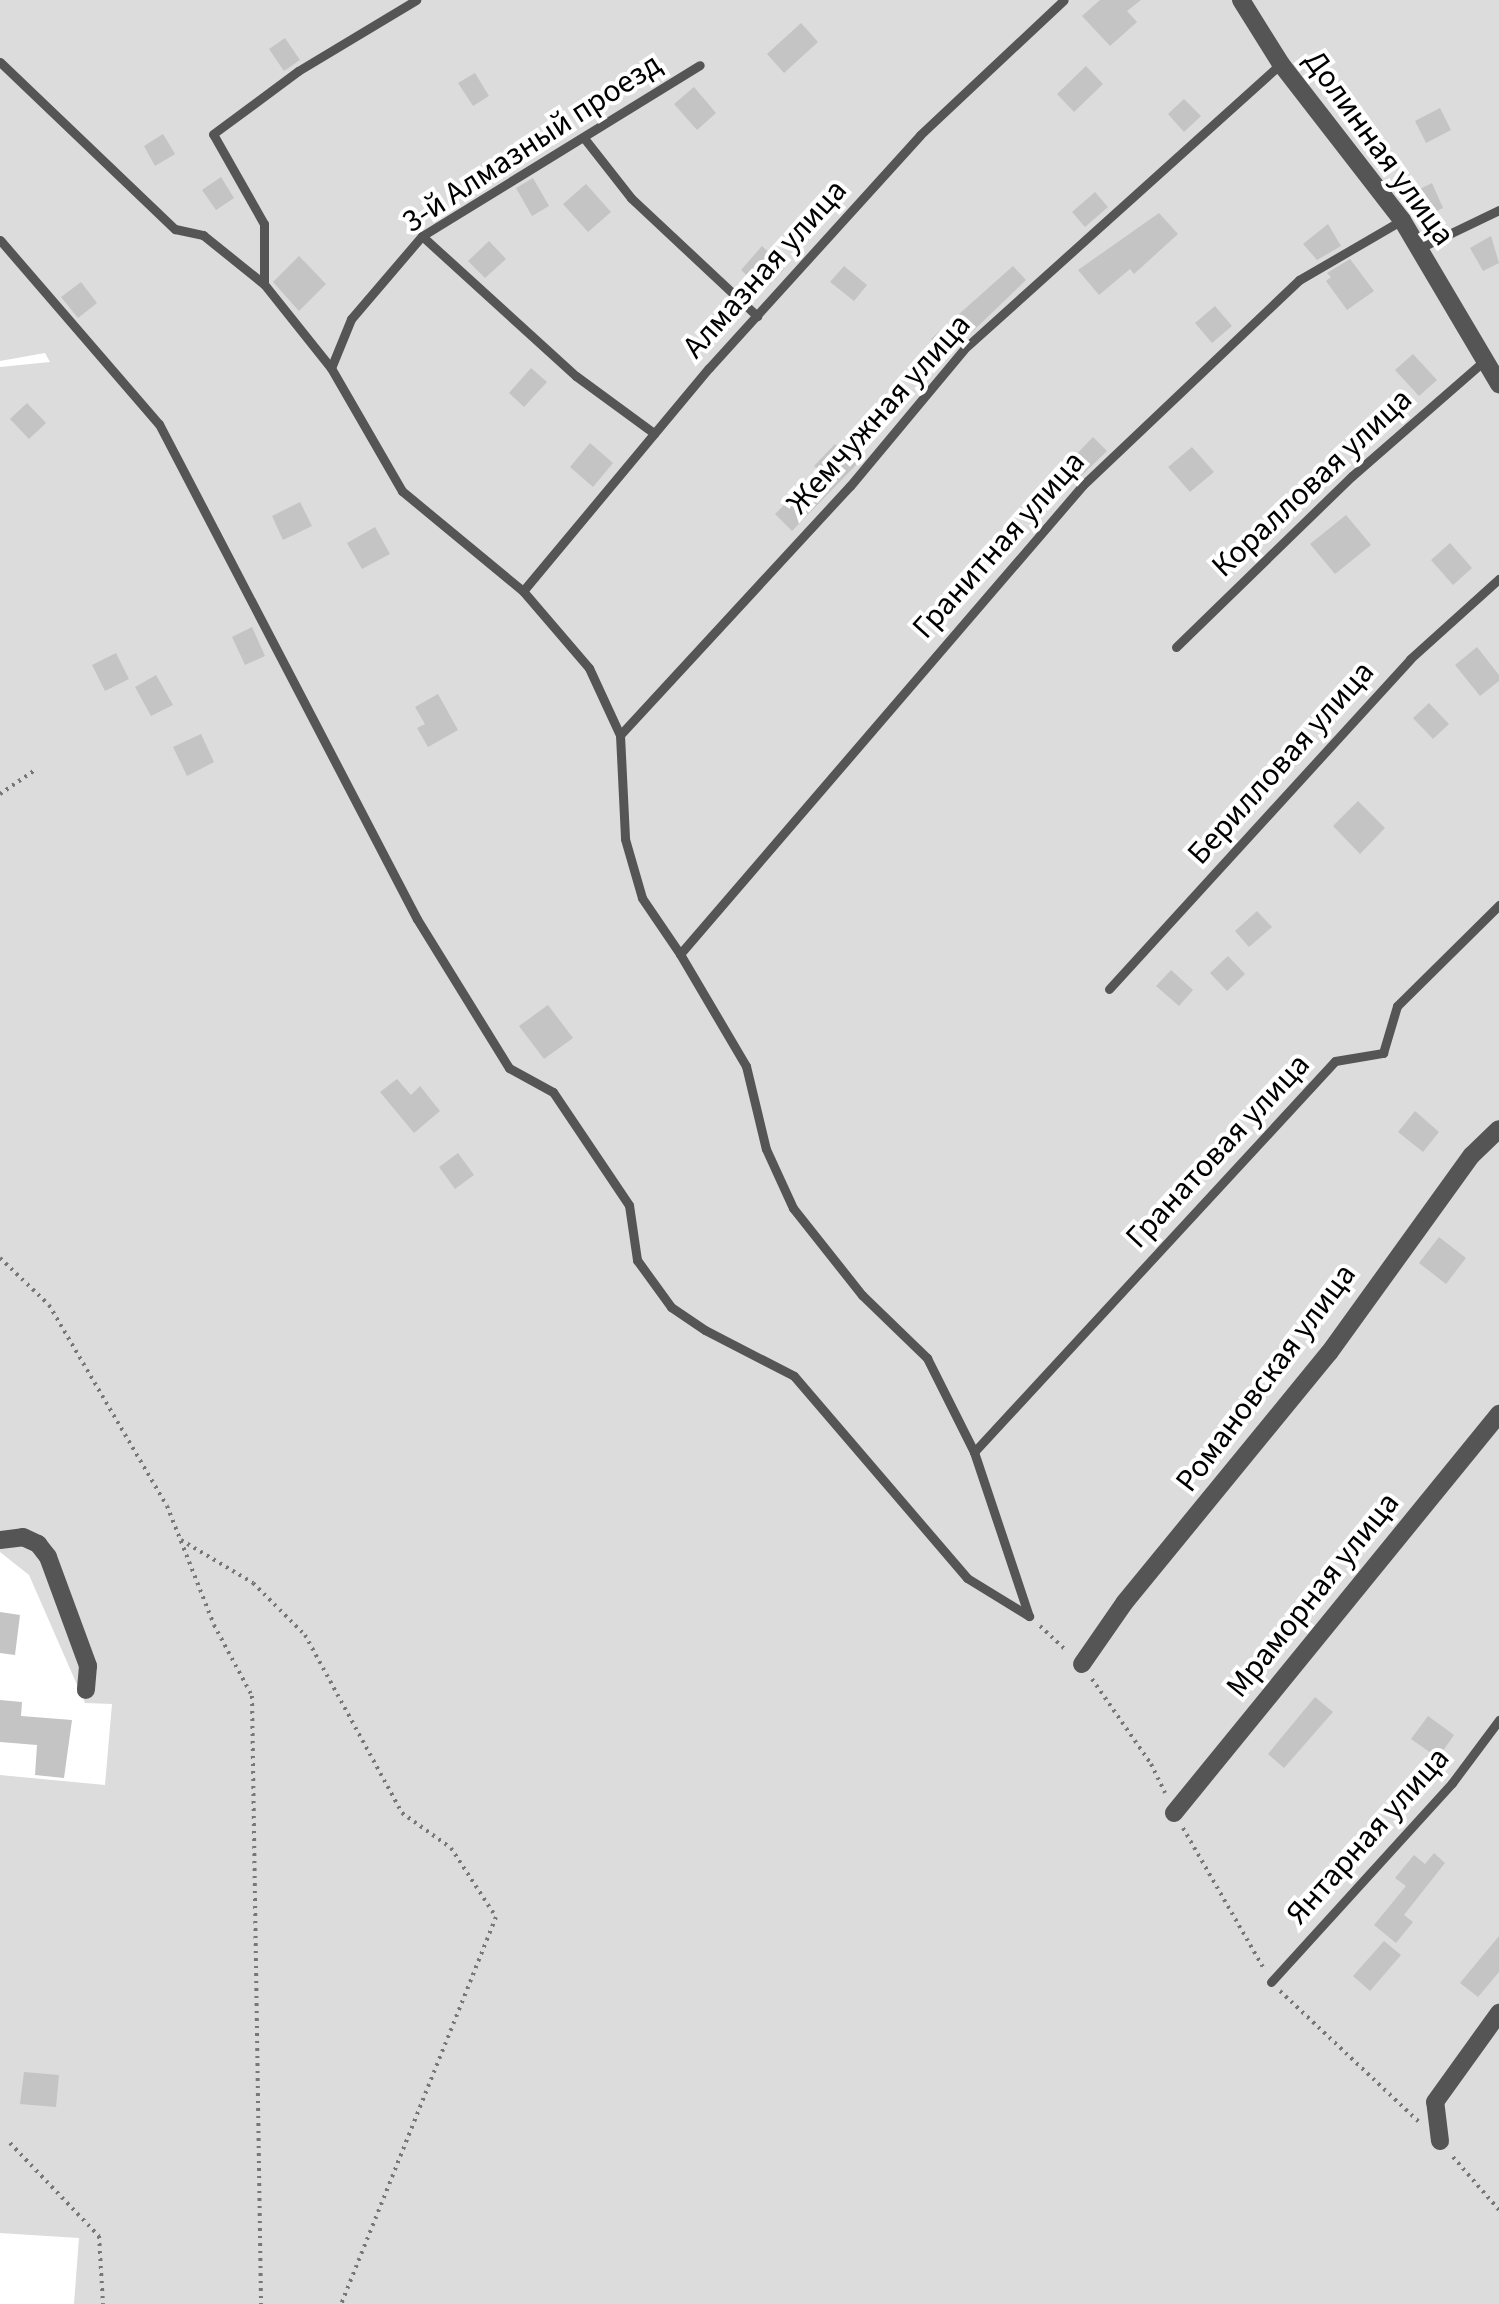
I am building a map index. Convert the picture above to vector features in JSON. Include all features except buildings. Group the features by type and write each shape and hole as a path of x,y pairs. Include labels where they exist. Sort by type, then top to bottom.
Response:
{"street":[{"name":"Долинная улица","path":"1241,0 1281,64 1402,220 1499,384"},
{"name":"Романовская улица","path":"1082,1664 1125,1602 1329,1353 1472,1155 1499,1129"},
{"name":"Мраморная улица","path":"1174,1813 1499,1414"},
{"path":"0,1540 22,1537 38,1544 48,1557 88,1666 86,1690"},
{"path":"1440,2141 1434,2102 1499,2013"}],"lane":[{"path":"264,284 264,224 213,134 298,71 416,0"},
{"name":"Алмазная улица","path":"523,591 756,316 920,136 1064,0"},
{"path":"0,62 175,229 203,235 264,284 331,368 402,492 523,591 589,668 620,735 626,839 642,898 746,1066 766,1149 793,1208 862,1295 927,1358 974,1452 1029,1616"},
{"name":"3-й Алмазный проезд","path":"331,368 351,319 422,236 700,64"},
{"name":"Жемчужная улица","path":"620,735 850,486 964,349 1281,64"},
{"path":"584,138 631,198 756,316"},
{"path":"1418,249 1499,210"},
{"name":"Гранитная улица","path":"680,954 1082,485 1298,280 1402,220"},
{"path":"422,236 576,376 654,433"},
{"path":"0,240 159,424 417,918 509,1068 553,1092 628,1205 637,1260 671,1307 705,1330 794,1376 966,1578 1029,1616"},
{"name":"Коралловая улица","path":"1176,648 1352,476 1485,360"},
{"name":"Берилловая улица","path":"1109,990 1410,658 1499,580"},
{"name":"Гранатовая улица","path":"974,1452 1335,1061 1382,1053 1397,1006 1499,905"},
{"name":"Янтарная улица","path":"1271,1982 1452,1783 1499,1720"}],"path":[{"path":"0,794 35,770"},
{"path":"0,1258 50,1305 167,1506 214,1626 252,1696 262,2304"},
{"path":"180,1540 253,1583 305,1635 402,1813 451,1848 496,1917 341,2304"},
{"path":"1029,1616 1082,1664 1151,1764 1174,1813 1271,1982 1440,2141 1499,2210"},
{"path":"10,2143 98,2236 103,2304"}],"shaded area":[{"path":"0,0 1499,0 1499,2304 74,2304 79,2238 0,2233 0,1775 105,1785 112,1704 85,1703 29,1575 0,1552 0,367 50,362 45,353 0,361"}]}
